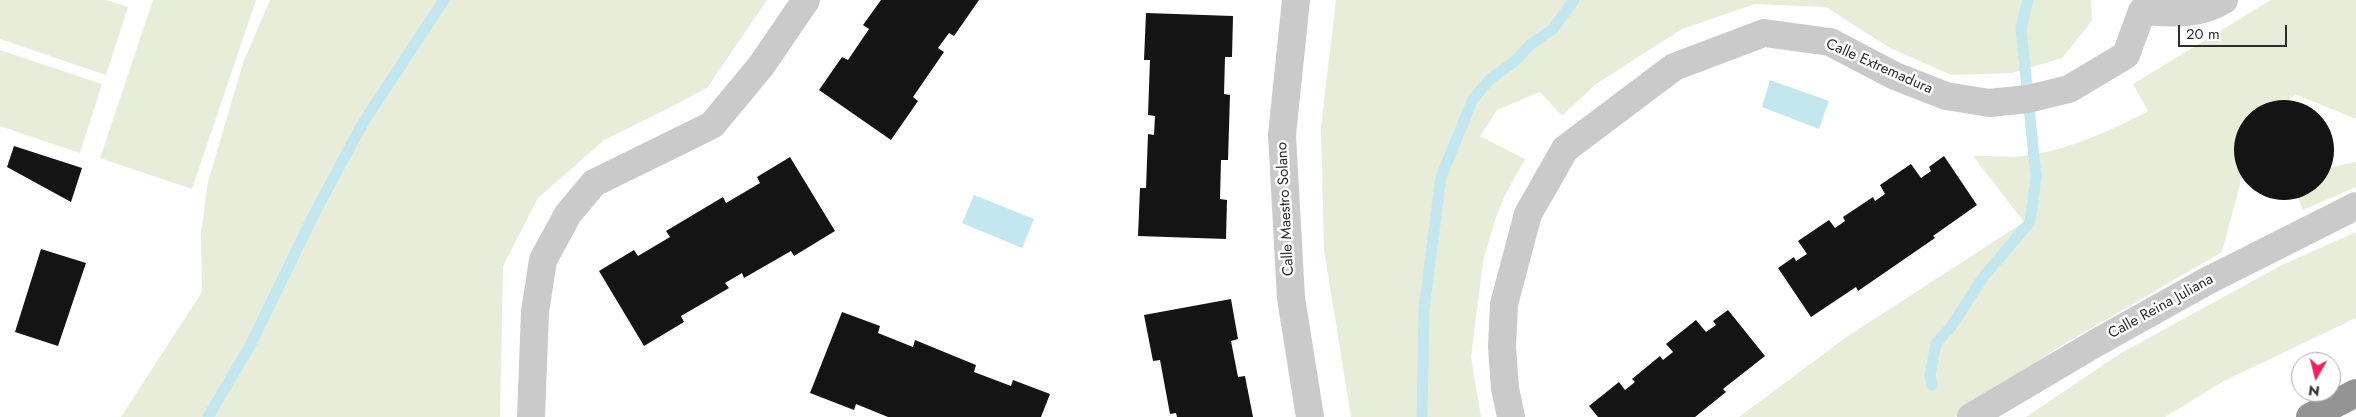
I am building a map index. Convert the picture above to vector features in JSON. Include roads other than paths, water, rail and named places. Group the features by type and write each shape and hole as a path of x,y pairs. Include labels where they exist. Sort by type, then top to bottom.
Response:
{"highway":[{"path":"2310,417 2356,393"}],"street":[{"path":"531,417 535,312 543,260 568,214 594,183 712,125 761,66 806,0"},
{"name":"Calle Maestro Solano","path":"1296,0 1282,135 1291,298 1310,417"},
{"name":"Calle Extremadura","path":"1511,417 1504,388 1502,347 1504,304 1528,214 1565,149 1674,67 1764,33 1830,42 1895,76 1946,96 1989,103 2028,99 2069,89 2126,55 2140,6 2183,14 2214,6 2224,0"},
{"name":"Calle Reina Juliana","path":"1971,417 2096,343 2207,281 2356,206"}],"water":[{"path":"1770,80 1829,101 1819,129 1762,107"},
{"path":"974,195 1034,219 1022,248 962,223"}],"waterway":[{"path":"208,417 251,344 313,216 363,123 444,0"},
{"path":"1422,417 1424,309 1441,177 1473,99 1490,79 1514,62 1531,44 1553,29 1574,0"},
{"path":"1932,385 1930,375 1936,343 1950,328 1984,276 2030,222 2036,177 2021,28 2028,0"}]}
